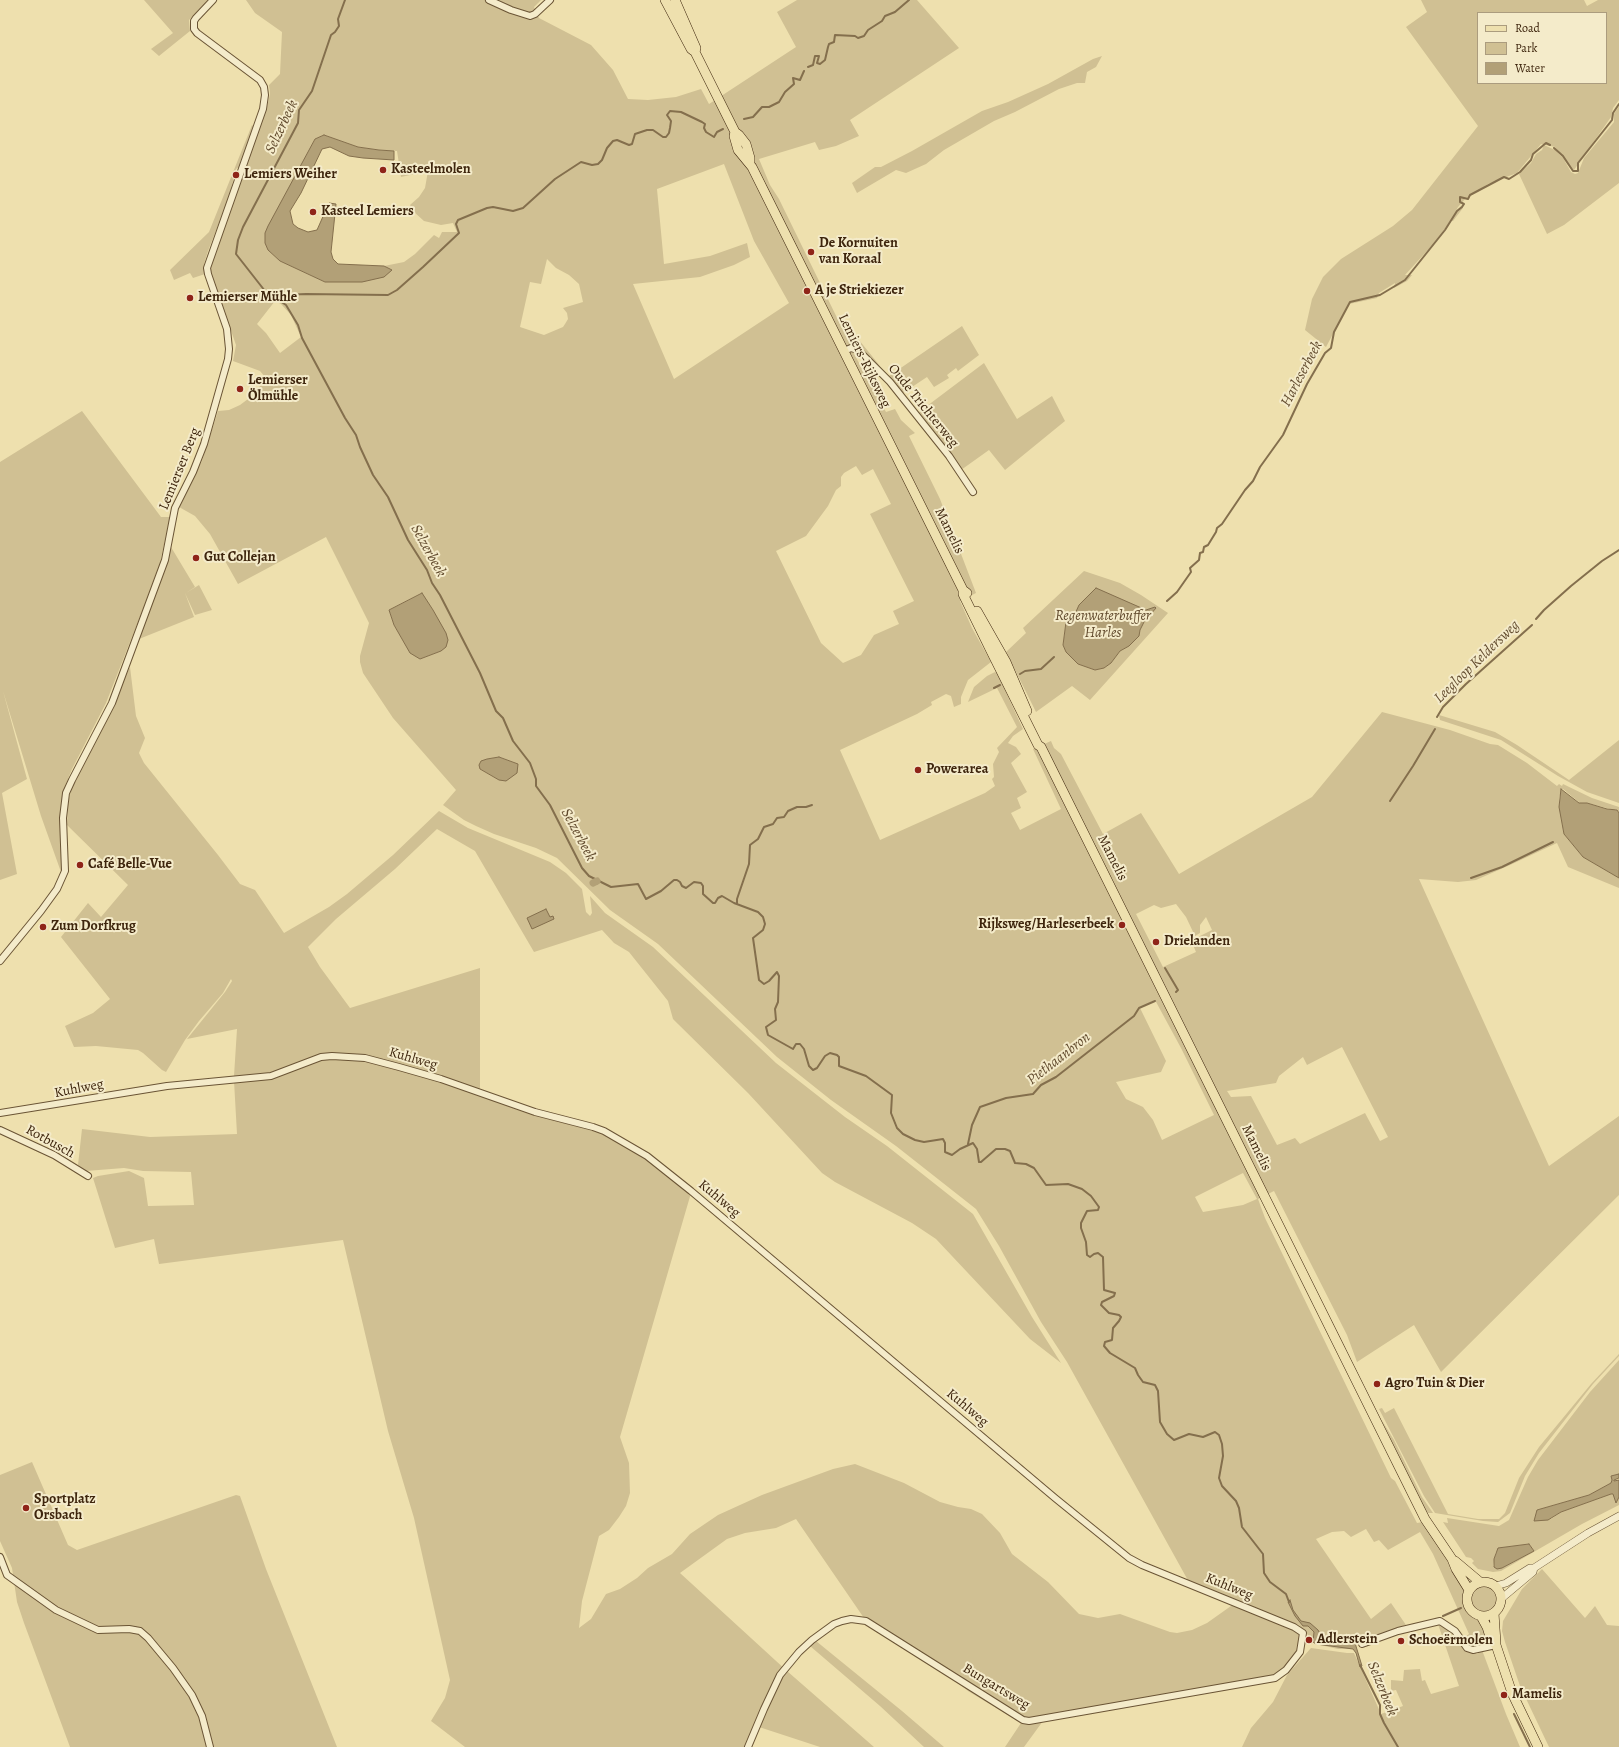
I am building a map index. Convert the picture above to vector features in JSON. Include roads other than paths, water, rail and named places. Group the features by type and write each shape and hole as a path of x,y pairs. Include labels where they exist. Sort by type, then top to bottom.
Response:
{"main road":[{"name":"Lemiers-Rijksweg","path":"665,0 691,49 695,52 735,132 746,144 750,162 911,486"},
{"name":"Lemiers-Rijksweg","path":"675,0 696,48 695,52"},
{"name":"Mamelis","path":"911,486 963,590 963,594 987,644 1038,745 1041,747 1409,1488 1425,1519 1452,1559 1456,1569 1469,1590"},
{"name":"Mamelis","path":"1452,1559 1480,1582"},
{"path":"1480,1582 1488,1582 1496,1586 1500,1591 1502,1598 1500,1606 1494,1613 1488,1616 1481,1616 1473,1612 1468,1605 1467,1599 1469,1590 1473,1585 1480,1582"},
{"path":"1494,1613 1494,1625 1497,1639 1496,1645 1510,1689 1538,1747"},
{"path":"1481,1616 1487,1627 1491,1640 1496,1645"}],"street":[{"name":"Lemierser Berg","path":"0,961 57,889 65,871 63,818 66,793 112,703 165,560 175,508 193,472 204,444 228,359 228,333 207,268 263,109 265,95 264,87 260,80 201,37 194,29 194,21 213,0"},
{"path":"489,0 511,10 530,16 535,14 550,0"},
{"name":"Oude Trichterweg","path":"844,352 851,348 858,350 890,382 949,456 973,492"},
{"name":"Kuhlweg","path":"0,1113 167,1086 271,1076 320,1057 338,1056 365,1058 399,1067 441,1079 536,1112 604,1131 647,1156 691,1191 1116,1549 1142,1565 1301,1630 1303,1635 1300,1652"},
{"name":"Rotbusch","path":"0,1130 54,1155 88,1176"},
{"path":"1496,1586 1506,1583 1530,1568 1534,1568 1588,1532 1619,1516"},
{"path":"0,1557 8,1575 56,1610 98,1630 128,1629 140,1631 148,1638 173,1668 192,1695 202,1716 210,1747"},
{"path":"1502,1598 1533,1572 1534,1568"},
{"name":"Bungartsweg","path":"748,1747 780,1675 799,1652 812,1640 834,1624 851,1619 866,1621 1023,1720 1028,1721 1275,1678 1286,1670 1300,1652"},
{"path":"1362,1644 1398,1631 1440,1621 1455,1631 1467,1648 1473,1650 1496,1645"}],"water":[{"path":"324,135 358,147 394,151 394,160 349,156 330,147 322,149 301,193 290,211 293,224 308,232 317,230 329,203 336,204 331,252 333,259 338,264 384,266 392,270 384,277 362,282 325,282 280,261 268,250 265,243 265,233 268,226 315,139"},
{"name":"Regenwaterbuffer Harles","path":"1096,588 1146,610 1156,608 1144,622 1139,636 1129,646 1120,651 1111,663 1104,668 1095,670 1078,664 1066,652 1063,645 1066,622 1075,614 1079,605"},
{"path":"422,593 446,633 448,640 446,647 441,651 420,659 410,653 394,625 389,610"},
{"path":"499,757 518,764 517,773 506,781 499,780 480,769 479,765 481,761"},
{"path":"1561,789 1579,803 1587,803 1607,809 1617,810 1619,813 1619,878 1583,857 1564,834 1559,807"},
{"path":"546,909 550,917 553,916 554,919 532,929 527,918"},
{"path":"1619,1474 1619,1478 1614,1480 1619,1480 1619,1497 1616,1503 1613,1494 1611,1494 1561,1512 1548,1520 1534,1521 1537,1510 1589,1495 1611,1483 1611,1476"},
{"path":"1529,1544 1534,1551 1502,1568 1497,1569 1494,1567 1494,1559 1498,1548"},
{"path":"1290,1600 1293,1610 1301,1621 1310,1623 1318,1630 1322,1637 1328,1640 1349,1643 1351,1641 1355,1643 1362,1666 1360,1667 1356,1653 1353,1649 1316,1644 1313,1642 1314,1632 1308,1626 1303,1626 1295,1616 1288,1602"}],"waterway":[{"name":"Selzerbeek","path":"345,0 338,19 339,26 331,35 312,91 299,110 298,123 243,227 238,240 236,254 265,291 286,305 298,325 302,338 345,418 356,435 373,475 388,497 408,540 427,570 432,583 440,595 480,673 496,711 503,718 513,741 530,763 536,779 536,786 550,805 582,868 589,876 611,887 638,884 646,899 661,891 674,880 677,880 686,888 694,882 701,883 703,886 703,894 713,903 715,903 718,898 722,896 734,903 758,912 763,917 765,924 763,930 753,938 759,980 764,984 777,972 779,976 778,1002 775,1009 776,1020 766,1027 768,1035 793,1049 796,1044 800,1044 804,1049 809,1066 813,1070 817,1068 825,1056 830,1053 837,1055 839,1057 839,1066 866,1076 892,1095 891,1113 897,1128 903,1134 915,1140 924,1142 943,1139 945,1143 945,1152 952,1155 960,1149 973,1143 977,1149 979,1162 981,1162 996,1149 1005,1149 1010,1151 1015,1163 1026,1164 1034,1168 1046,1185 1068,1184 1082,1189 1091,1196 1099,1207 1098,1210 1087,1211 1081,1223 1081,1228 1086,1242 1087,1255 1090,1257 1098,1253 1103,1257 1104,1290 1115,1293 1114,1296 1102,1302 1101,1305 1109,1313 1119,1315 1121,1317 1113,1328 1112,1340 1105,1342 1104,1346 1110,1353 1135,1368 1143,1382 1155,1385 1158,1391 1160,1422 1167,1434 1174,1440 1189,1434 1203,1437 1215,1432 1219,1435 1222,1444 1223,1456 1219,1478 1222,1486 1236,1501 1239,1508 1242,1527 1263,1554 1264,1573 1270,1582 1286,1594 1289,1602"},
{"path":"808,67 813,65 815,56 819,56 817,63 820,64 825,60 829,44 834,42 835,35 855,36 858,38 864,36 868,30 882,21 885,16 895,12 909,0"},
{"path":"744,119 753,117 762,107 769,107 779,102 785,92 794,84 793,78 800,80 804,71"},
{"name":"Harleserbeek","path":"1554,148 1563,156 1573,171 1578,171 1578,163 1612,120 1613,113 1619,104"},
{"path":"277,299 283,295 306,294 388,295 397,290 459,233 456,224 458,220 487,208 493,207 513,211 523,208 555,179 581,162 592,165 598,164 602,160 607,148 613,141 617,140 629,145 632,144 635,134 647,130 653,130 663,137 666,137 670,128 671,121 667,115 670,111 681,112 702,122 705,124 704,128 706,132 714,137 717,132 723,129"},
{"name":"Harleserbeek","path":"1167,601 1177,592 1191,572 1190,568 1199,560 1200,553 1203,552 1204,547 1208,545 1217,528 1222,524 1245,490 1253,481 1260,467 1283,435 1307,384 1325,353 1331,348 1334,332 1350,302 1380,295 1405,280 1445,230 1457,211 1464,204 1460,202 1460,197 1468,199 1470,195 1504,177 1509,179 1520,172 1531,160 1533,154 1546,143 1550,145"},
{"name":"Leegloop Keldersweg","path":"1536,619 1571,586 1602,561 1619,550"},
{"name":"Leegloop Keldersweg","path":"1437,717 1443,707 1466,684 1532,625"},
{"name":"Harleserbeek","path":"1020,674 1025,671 1041,669 1054,657"},
{"name":"Harleserbeek","path":"994,688 1000,685"},
{"name":"Leegloop Keldersweg","path":"1390,801 1435,729"},
{"name":"Harleserbeek","path":"737,904 737,899 749,864 750,845 758,839 764,827 773,824 777,818 784,817 788,811 797,807 812,805"},
{"path":"1471,878 1502,867 1553,842"},
{"name":"Selzerbeek","path":"593,883 597,881"},
{"name":"Piethaanbron","path":"1165,968 1178,990 1176,992"},
{"name":"Piethaanbron","path":"968,1144 972,1125 980,1107 1006,1098 1033,1094 1041,1085 1056,1077 1134,1016 1139,1008 1155,1001"},
{"path":"1443,1616 1461,1608"},
{"name":"Selzerbeek","path":"1360,1665 1380,1705 1380,1714 1384,1723 1398,1747"},
{"path":"1514,1714 1530,1747"}],"place":[{"name":"Kasteelmolen","path":"383,170"},
{"name":"Lemiers Weiher","path":"236,175"},
{"name":"Kasteel Lemiers","path":"313,212"},
{"name":"De Kornuiten van Koraal","path":"811,252"},
{"name":"A je Striekiezer","path":"807,291"},
{"name":"Lemierser Mühle","path":"190,298"},
{"name":"Lemierser Ölmühle","path":"240,389"},
{"name":"Gut Collejan","path":"196,558"},
{"name":"Powerarea","path":"918,770"},
{"name":"Café Belle-Vue","path":"80,865"},
{"name":"Rijksweg/Harleserbeek","path":"1122,925"},
{"name":"Zum Dorfkrug","path":"43,927"},
{"name":"Drielanden","path":"1156,942"},
{"name":"Agro Tuin & Dier","path":"1377,1384"},
{"name":"Sportplatz Orsbach","path":"26,1508"},
{"name":"Adlerstein","path":"1309,1640"},
{"name":"Schoeërmolen","path":"1401,1641"},
{"name":"Mamelis","path":"1504,1695"}]}
